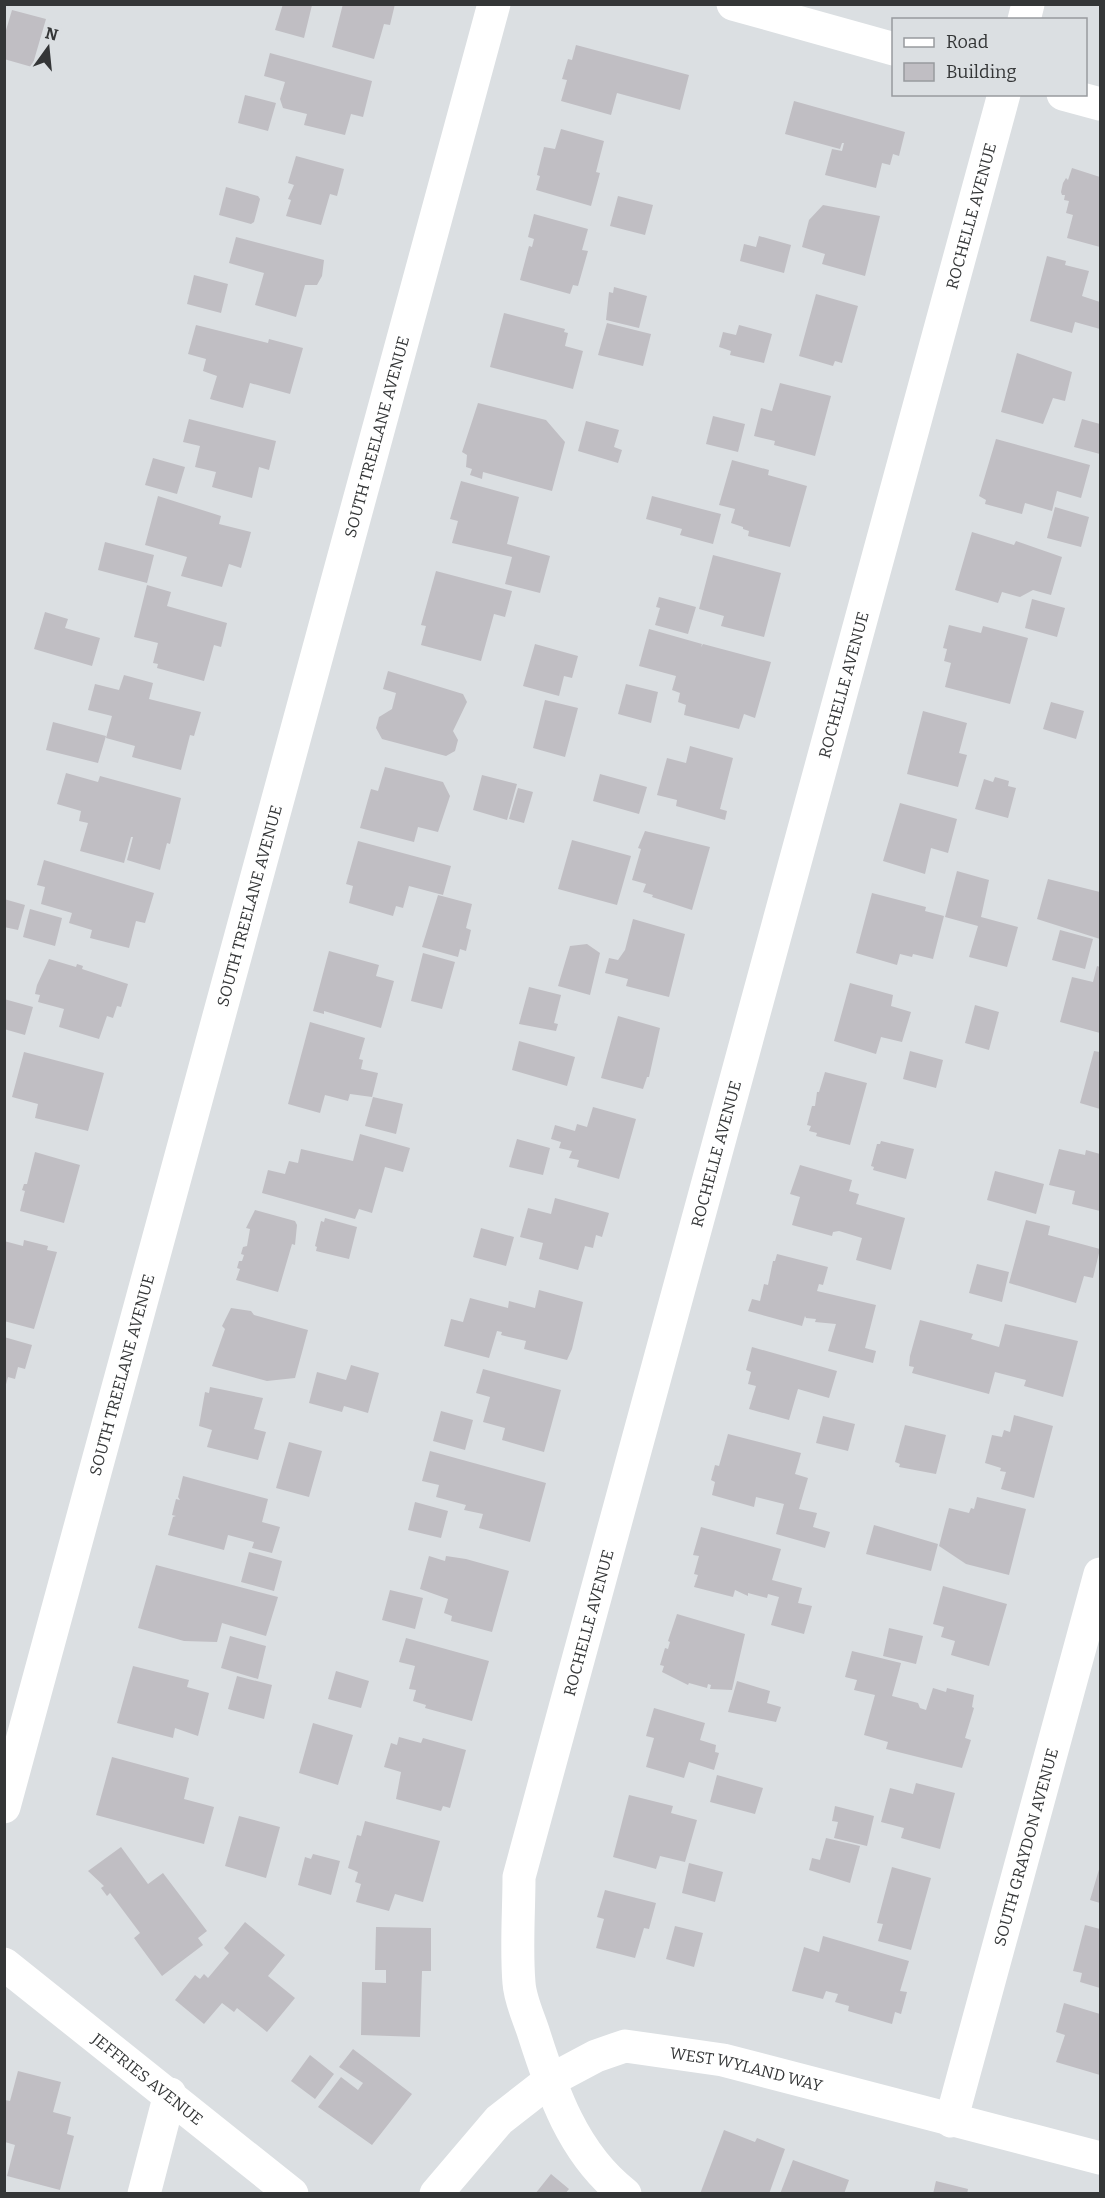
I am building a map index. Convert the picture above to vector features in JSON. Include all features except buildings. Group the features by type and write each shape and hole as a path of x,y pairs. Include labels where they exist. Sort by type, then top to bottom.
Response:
{"street":[{"name":"SOUTH TREELANE AVENUE","path":"4,1807 494,4"},
{"path":"733,4 892,47"},
{"name":"ROCHELLE AVENUE","path":"624,2193 615,2186 578,2141 561,2113 549,2081 519,1985 519,1877 1003,96"},
{"path":"1071,96 1101,104"},
{"name":"SOUTH GRAYDON AVENUE","path":"951,2121 1101,1574"},
{"name":"JEFFRIES AVENUE","path":"4,1964 292,2193"},
{"name":"WEST WYLAND WAY","path":"436,2193 499,2120 549,2081 596,2056 625,2046 723,2060 951,2121 1101,2158"},
{"path":"144,2193 170,2094"}]}
